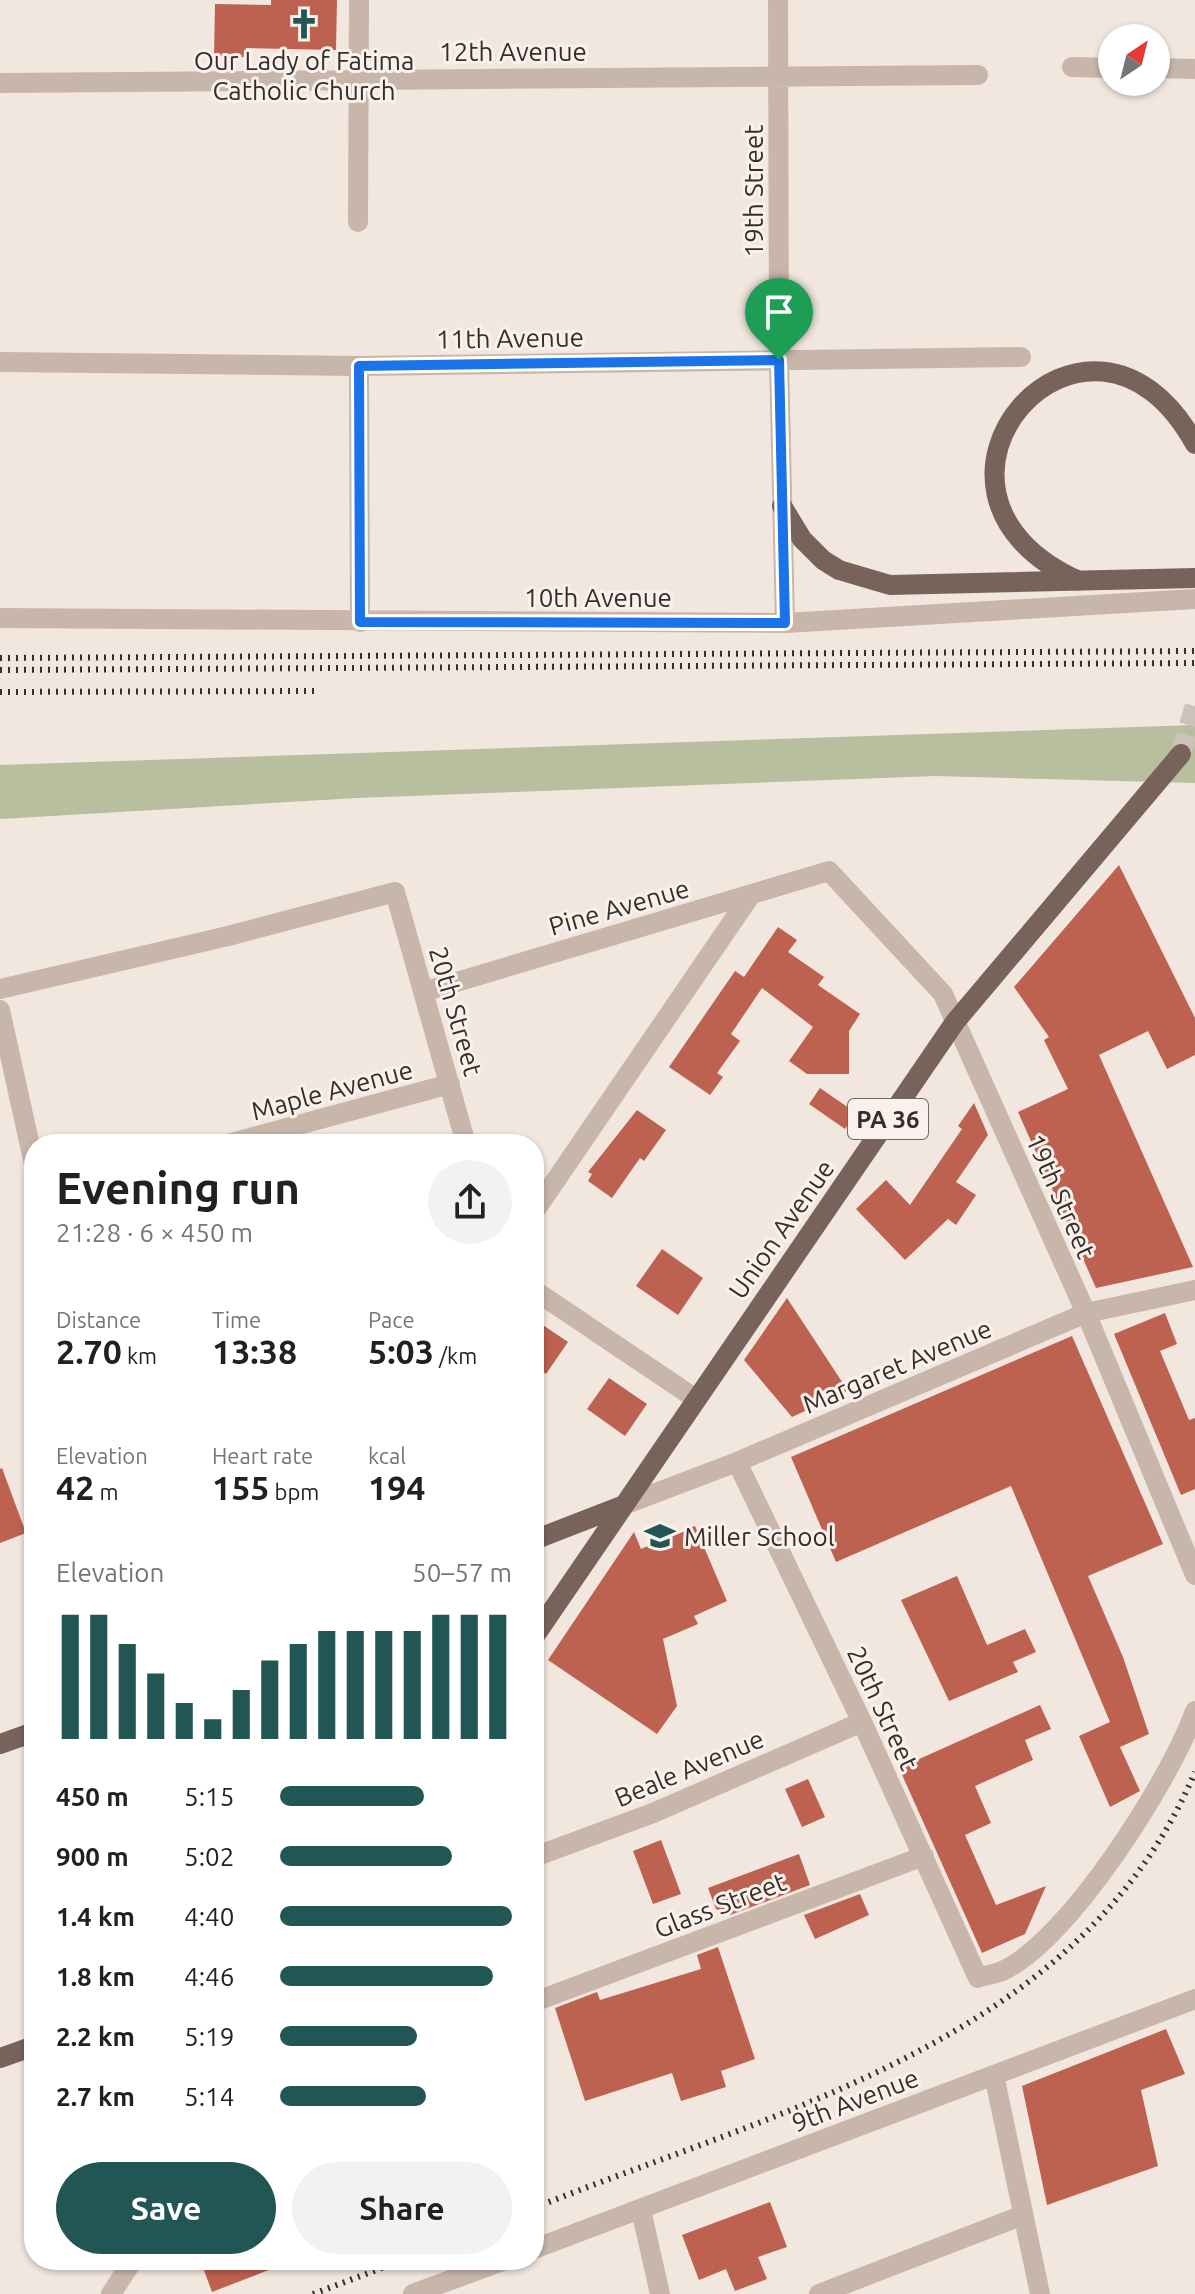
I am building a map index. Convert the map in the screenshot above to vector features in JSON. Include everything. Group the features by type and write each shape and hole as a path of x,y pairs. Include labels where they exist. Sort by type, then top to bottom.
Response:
{"main road":[{"path":"1083,583 1032,552 1014,531 999,504 995,466 1005,424 1039,389 1061,377 1089,372 1110,373 1132,379 1155,394 1181,419 1195,444"},
{"path":"782,506 802,539 823,560 839,570 867,580 932,586 1195,578"},
{"name":"Union Avenue","path":"544,1622 955,1022 1181,754"},
{"path":"544,1536 624,1505"},
{"path":"0,1744 24,1736"},
{"path":"0,2058 24,2050"}],"street":[{"path":"358,222 359,0"},
{"name":"19th Street","path":"778,0 779,360 785,623"},
{"path":"1072,67 1098,68"},
{"path":"1170,68 1195,69"},
{"name":"12th Avenue","path":"0,83 978,75"},
{"name":"11th Avenue","path":"0,362 359,366 1021,357"},
{"path":"359,366 360,622"},
{"name":"10th Avenue","path":"0,618 785,623 1195,599"},
{"name":"19th Street","path":"829,871 943,994 1086,1313 1195,1575"},
{"name":"Pine Avenue","path":"423,992 829,871"},
{"name":"20th Street","path":"0,989 228,936 395,892 463,1134"},
{"path":"544,1197 750,896"},
{"path":"0,1010 27,1134"},
{"name":"Maple Avenue","path":"265,1134 450,1084"},
{"name":"Margaret Avenue","path":"624,1505 737,1462 1086,1313 1195,1290"},
{"path":"544,1297 696,1399"},
{"name":"20th Street","path":"737,1462 862,1722 978,1978 1003,1970 1030,1951 1080,1902 1144,1812 1186,1737 1195,1711"},
{"name":"Beale Avenue","path":"544,1853 653,1813 862,1722"},
{"name":"Glass Street","path":"544,1998 924,1856"},
{"name":"9th Avenue","path":"544,2245 1195,1999"},
{"path":"994,2075 1040,2294"},
{"path":"641,2210 660,2294"},
{"path":"819,2294 1023,2215"},
{"path":"111,2294 128,2270"},
{"path":"413,2294 478,2270"}],"green space":[{"path":"1195,725 1195,783 935,776 357,798 0,819 0,765"}],"building":[{"path":"271,0 337,0 336,50 246,48 245,57 214,56 215,4 271,5"},
{"path":"1119,865 1195,1018 1195,1055 1167,1069 1148,1031 1099,1055 1193,1267 1096,1288 1018,1112 1068,1089 1044,1040 1049,1037 1014,987"},
{"path":"778,927 797,940 788,952 824,977 818,985 860,1014 849,1031 849,1074 807,1074 789,1061 813,1027 762,988 731,1034 740,1041 717,1073 723,1077 710,1095 669,1067 735,971 744,977"},
{"path":"820,1088 856,1113 845,1129 809,1104"},
{"path":"974,1103 988,1135 956,1182 976,1195 956,1225 948,1219 905,1260 856,1209 886,1180 910,1205 962,1129 958,1126"},
{"path":"637,1110 666,1130 644,1161 640,1158 612,1198 588,1181 592,1174 588,1172"},
{"path":"662,1249 703,1278 678,1315 636,1286"},
{"path":"787,1298 848,1391 792,1417 744,1360"},
{"path":"1165,1313 1177,1344 1160,1351 1189,1420 1195,1418 1195,1489 1181,1495 1114,1334"},
{"path":"544,1326 568,1342 544,1373"},
{"path":"1072,1336 1163,1544 1088,1576 1123,1657 1149,1734 1120,1747 1140,1791 1110,1807 1079,1736 1110,1722 1011,1486 836,1562 791,1457"},
{"path":"609,1378 647,1404 625,1436 587,1409"},
{"path":"0,1469 24,1534 0,1543"},
{"path":"695,1526 727,1601 694,1616 698,1624 663,1639 677,1706 657,1734 548,1660 634,1532 641,1549"},
{"path":"957,1576 987,1645 1025,1629 1036,1652 1013,1662 1018,1672 949,1701 901,1600"},
{"path":"1040,1705 1051,1729 1025,1740 1033,1760 975,1786 991,1823 965,1835 996,1905 1046,1886 1025,1934 982,1953 899,1768"},
{"path":"808,1779 825,1817 802,1827 785,1789"},
{"path":"661,1840 681,1894 653,1904 633,1851"},
{"path":"799,1854 810,1885 730,1915 716,1909 708,1888"},
{"path":"860,1894 869,1915 815,1939 804,1915"},
{"path":"718,1947 755,2059 721,2071 726,2087 681,2101 672,2073 585,2101 555,2008 597,1992 600,2000 701,1969 697,1955"},
{"path":"1166,2029 1185,2074 1141,2090 1158,2166 1047,2205 1022,2086"},
{"path":"770,2202 787,2247 758,2257 767,2279 735,2291 726,2269 699,2280 682,2235"},
{"path":"204,2270 269,2270 212,2292"}],"tunnel":[{"path":"1181,754 1195,705"}],"railway":[{"path":"0,658 1195,651"},
{"path":"0,670 1195,663"},
{"path":"0,692 319,691"},
{"path":"544,2204 821,2097 914,2054 1000,2002 1078,1940 1144,1864 1195,1772"},
{"path":"313,2294 377,2270"}],"place":[{"name":"Our Lady of Fatima Catholic Church","path":"304,24"},
{"name":"Miller School","path":"660,1536"}],"route":[{"path":"779,360 785,623 360,622 359,366 779,360"}]}
